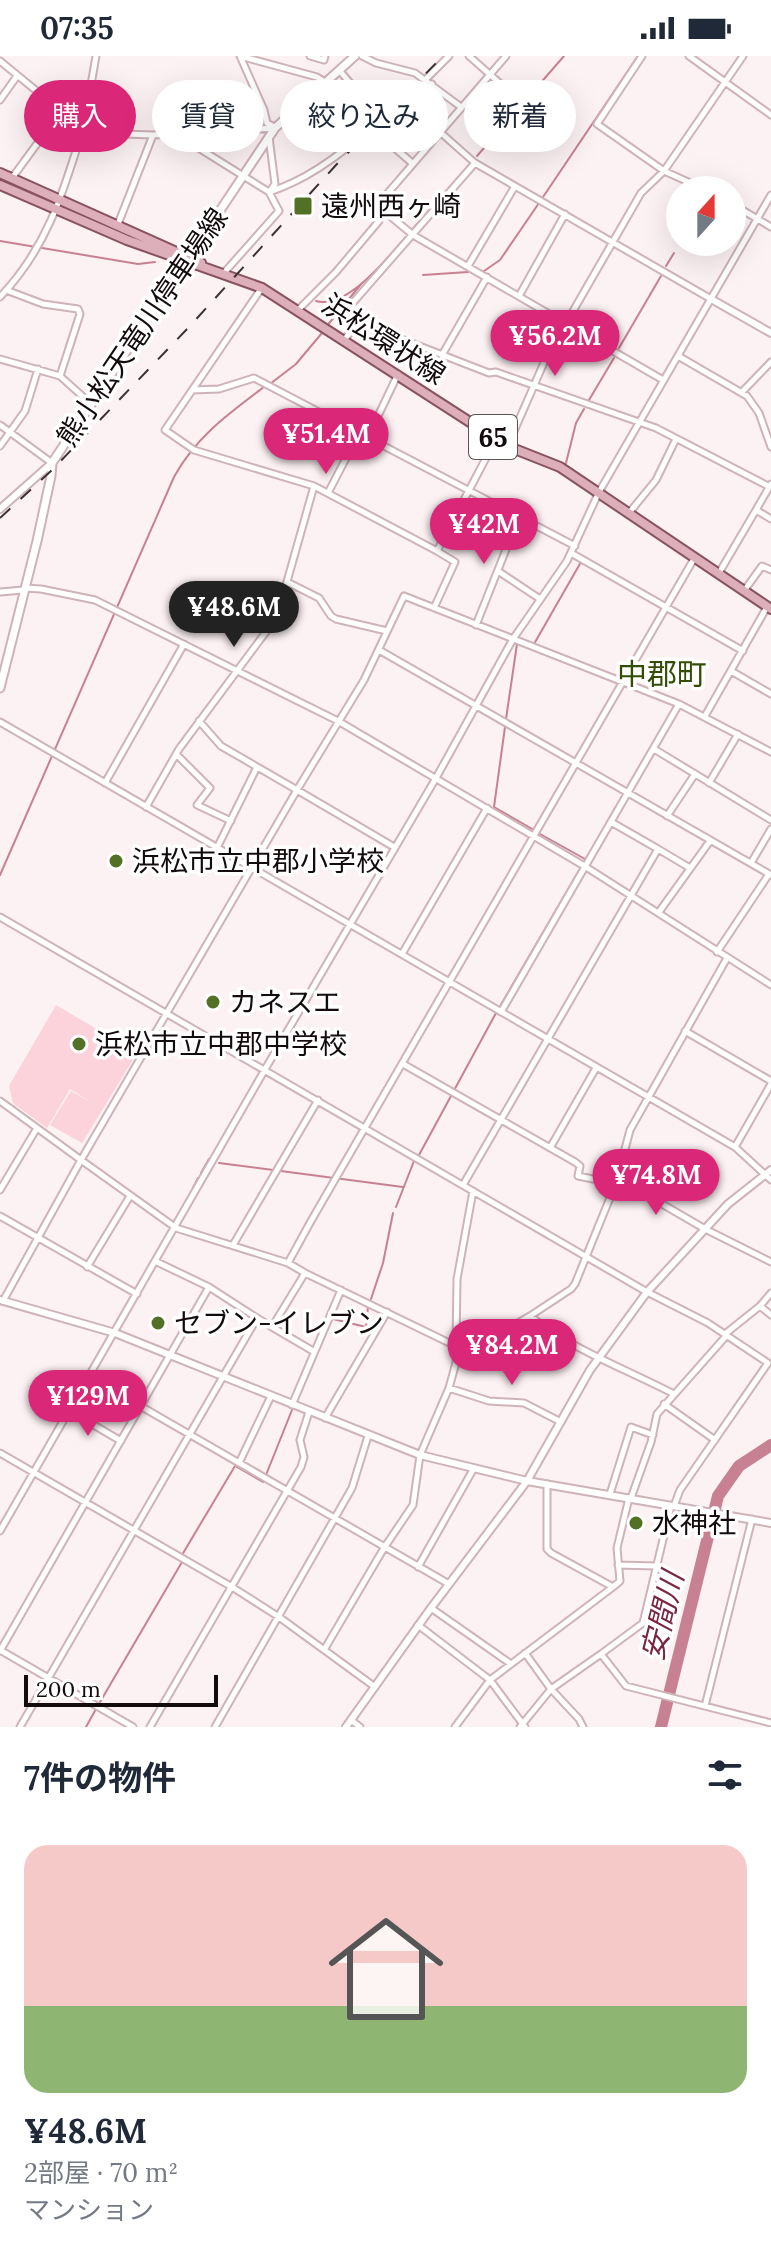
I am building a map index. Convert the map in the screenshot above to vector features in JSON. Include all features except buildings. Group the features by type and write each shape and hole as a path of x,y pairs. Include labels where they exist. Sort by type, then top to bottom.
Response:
{"main road":[{"name":"熊小松天竜川停車場線","path":"327,80 355,56"},
{"name":"熊小松天竜川停車場線","path":"0,688 49,489 52,463 280,123"},
{"name":"浜松環状線","path":"0,173 58,204 211,270 262,288 507,446 560,467 769,608"},
{"name":"浜松環状線","path":"0,185 118,224 187,260"}],"street":[{"path":"92,80 96,56"},
{"path":"275,128 267,123 260,99 240,56 319,80"},
{"path":"273,56 273,64"},
{"path":"310,56 324,60 325,56"},
{"path":"362,56 426,79 449,56"},
{"path":"469,56 497,80"},
{"path":"448,122 506,56"},
{"path":"642,56 597,124 675,176"},
{"path":"689,56 771,115"},
{"path":"507,446 533,386 566,323 641,193 664,171 743,56"},
{"path":"0,61 24,82"},
{"path":"339,70 348,80"},
{"path":"0,100 17,76"},
{"path":"448,97 461,107"},
{"path":"264,129 275,128"},
{"path":"269,137 275,184 269,192"},
{"path":"118,224 152,138"},
{"path":"448,139 475,163 771,333"},
{"path":"12,179 31,152"},
{"path":"0,297 41,243 75,152"},
{"path":"204,152 269,192 279,211 223,274"},
{"path":"269,192 292,185 341,152"},
{"path":"400,152 412,163"},
{"path":"298,310 336,272 379,221 387,194 422,152"},
{"path":"343,314 475,163"},
{"path":"468,266 515,186"},
{"path":"0,1531 436,778 513,639 558,576 599,492 771,195"},
{"path":"383,211 413,235 663,380"},
{"path":"746,212 771,227"},
{"path":"519,296 565,214"},
{"path":"442,355 487,277"},
{"path":"262,288 165,430 192,449 314,486 455,562 434,608"},
{"path":"6,290 43,304 78,309 80,314 60,376"},
{"path":"345,339 354,327 373,328 489,373 496,372 640,422 770,485 719,573"},
{"path":"678,356 747,396 759,413 771,447"},
{"path":"0,359 60,376 91,404"},
{"path":"742,392 771,362"},
{"path":"0,446 25,411 38,369"},
{"path":"368,437 398,374"},
{"path":"192,390 219,389 254,378 575,546"},
{"path":"0,425 52,463 0,509"},
{"path":"328,493 359,433"},
{"path":"437,551 496,439"},
{"path":"629,513 656,480 676,439"},
{"path":"146,807 176,754 277,617 314,486"},
{"path":"756,510 771,519"},
{"path":"476,625 519,517"},
{"path":"571,553 743,651"},
{"path":"288,1263 695,557"},
{"path":"744,591 762,566 771,570"},
{"path":"498,571 540,599"},
{"path":"287,582 319,598 336,619 387,631"},
{"path":"0,592 24,589 86,597 338,721 586,867 771,985"},
{"path":"771,752 679,704 404,596 379,650 1,1300 115,1333 420,1455 527,1481 771,1523"},
{"path":"705,716 769,608"},
{"path":"105,783 184,644"},
{"path":"379,650 770,874 717,952"},
{"path":"731,671 771,694"},
{"path":"501,1012 679,704"},
{"path":"199,721 221,746 394,847"},
{"path":"0,722 735,1147 769,1175 728,1204 647,1292 578,1390 527,1481 418,1625 346,1727"},
{"path":"709,783 738,734"},
{"path":"654,749 771,820"},
{"path":"176,754 210,788 197,805 231,821"},
{"path":"217,848 257,767"},
{"path":"667,816 695,774"},
{"path":"402,954 487,808"},
{"path":"611,822 690,868"},
{"path":"751,863 771,829"},
{"path":"659,912 710,841"},
{"path":"463,1185 658,849"},
{"path":"0,917 726,1335 769,1364 680,1490 656,1566 643,1623 551,1689 523,1726 490,1680 418,1625"},
{"path":"0,1101 176,1228 288,1263 468,1352 571,1289 616,1183 630,1130 727,958"},
{"path":"685,1031 771,1083 735,1147"},
{"path":"403,1064 580,1166 578,1176 633,1187 705,1229 771,1262"},
{"path":"550,1148 596,1068"},
{"path":"233,1245 318,1100"},
{"path":"0,1190 37,1128"},
{"path":"324,1650 413,1505 420,1455 449,1388 458,1347 457,1279 473,1191"},
{"path":"87,1267 130,1196"},
{"path":"0,1216 137,1294"},
{"path":"156,1262 209,1287 314,1351"},
{"path":"272,1327 305,1273"},
{"path":"133,1727 0,1650 209,1287"},
{"path":"292,1405 341,1290"},
{"path":"455,1727 490,1680 620,1581 617,1548 657,1414 726,1335 771,1293"},
{"path":"760,1306 771,1315"},
{"path":"325,1418 387,1312"},
{"path":"530,1316 600,1358 674,1394"},
{"path":"20,1727 257,1318"},
{"path":"90,1377 450,1585"},
{"path":"449,1388 489,1401 524,1403 561,1422"},
{"path":"239,1463 271,1396"},
{"path":"664,1404 715,1440"},
{"path":"70,1411 121,1441"},
{"path":"150,1727 288,1491 304,1457 300,1440 309,1412"},
{"path":"610,1494 631,1427 653,1435"},
{"path":"215,1727 336,1519 352,1488 368,1436"},
{"path":"0,1453 232,1587 375,1687"},
{"path":"418,1567 474,1468"},
{"path":"547,1484 547,1549 613,1587"},
{"path":"705,1706 752,1519"},
{"path":"618,1565 656,1566"},
{"path":"431,1608 511,1664"},
{"path":"525,1653 583,1727"},
{"path":"601,1654 626,1686 771,1723"},
{"path":"351,1720 360,1727"}],"shaded area":[{"path":"56,1005 137,1053 82,1143 50,1125 71,1091 94,1104 70,1089 47,1128 13,1103 9,1086"}],"waterway":[{"path":"477,156 564,56"},
{"path":"543,197 638,56"},
{"path":"411,231 470,164"},
{"path":"484,271 500,260 539,203"},
{"path":"316,301 328,302 353,290 406,237"},
{"path":"0,241 138,264 155,262"},
{"path":"666,266 672,256"},
{"path":"423,275 468,272"},
{"path":"619,348 661,276"},
{"path":"326,327 362,283"},
{"path":"270,384 296,364 322,333"},
{"path":"589,400 614,358"},
{"path":"0,875 174,477 203,438 264,387"},
{"path":"566,463 576,423 584,409"},
{"path":"534,644 581,562"},
{"path":"506,719 517,644"},
{"path":"505,727 494,807 534,830"},
{"path":"540,834 585,859"},
{"path":"499,1008 580,869"},
{"path":"419,1155 496,1013"},
{"path":"201,1173 209,1159"},
{"path":"396,1207 414,1161"},
{"path":"219,1163 403,1187"},
{"path":"193,1188 198,1178"},
{"path":"371,1299 383,1263 393,1213"},
{"path":"329,1318 366,1327 368,1307"},
{"path":"266,1475 292,1410"},
{"name":"安間川","path":"661,1727 718,1496 739,1466 771,1445"},
{"path":"182,1555 235,1466"},
{"path":"237,1467 263,1482"},
{"path":"100,1702 182,1562"},
{"path":"86,1727 96,1709"}],"railway":[{"path":"0,518 52,470 189,327 336,165 443,56"}],"place":[{"name":"遠州西ヶ崎","path":"303,206"},
{"name":"浜松市立中郡小学校","path":"116,861"},
{"name":"カネスエ","path":"213,1002"},
{"name":"浜松市立中郡中学校","path":"79,1044"},
{"name":"セブン-イレブン","path":"158,1323"},
{"name":"水神社","path":"636,1523"}],"district":[{"name":"中郡町","path":"662,674"}]}
